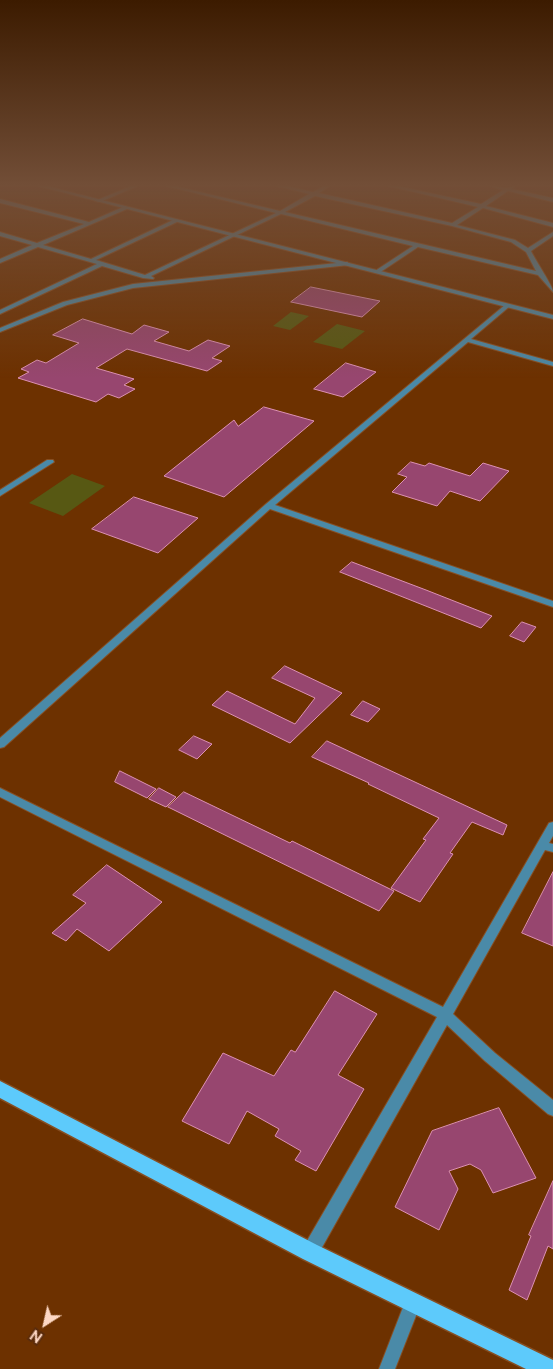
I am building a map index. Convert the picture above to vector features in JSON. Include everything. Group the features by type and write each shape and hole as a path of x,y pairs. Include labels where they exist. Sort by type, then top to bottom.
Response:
{"main road":[{"path":"0,1090 310,1252 549,1369"}],"street":[{"path":"0,261 25,250"},
{"path":"52,250 161,282"},
{"path":"90,261 114,250"},
{"path":"145,277 203,250"},
{"path":"289,250 507,306 551,315"},
{"path":"377,272 411,250"},
{"path":"434,250 540,274"},
{"path":"528,251 540,274 553,290"},
{"path":"0,330 8,315 100,264"},
{"path":"8,315 98,293 161,282 347,264"},
{"path":"0,744 269,506 507,306"},
{"path":"466,340 553,364"},
{"path":"0,494 50,462"},
{"path":"269,506 553,604"},
{"path":"0,792 445,1015 490,1057 553,1109"},
{"path":"310,1252 445,1015 548,846 553,826"},
{"path":"387,1369 413,1303"}],"shaded area":[{"path":"291,312 309,316 290,330 273,326"},
{"path":"337,324 365,331 342,349 313,342"},
{"path":"72,474 105,486 63,516 29,503"}],"building":[{"path":"311,287 380,301 362,317 291,302"},
{"path":"83,319 132,334 144,325 169,332 154,341 189,351 208,340 230,346 212,358 222,361 207,371 127,349 96,368 134,379 124,385 135,389 119,398 108,394 96,402 18,378 29,372 21,369 37,360 46,363 79,343 53,335"},
{"path":"346,363 376,372 343,397 314,389"},
{"path":"264,407 314,421 224,497 164,476 234,420 238,426"},
{"path":"411,462 425,466 429,463 470,476 483,463 509,471 480,501 450,491 437,506 392,492 407,477 398,474"},
{"path":"134,497 198,518 158,553 92,529"},
{"path":"352,562 492,616 481,628 340,572"},
{"path":"522,622 536,627 524,642 510,636"},
{"path":"285,666 342,693 290,743 212,705 227,691 295,724 315,698 272,678"},
{"path":"363,701 380,709 368,722 351,715"},
{"path":"194,736 212,744 197,759 179,750"},
{"path":"327,741 507,825 503,835 472,822 450,853 453,854 420,902 391,888 426,840 423,839 439,818 312,757"},
{"path":"120,771 156,789 147,798 115,782"},
{"path":"159,788 176,797 166,807 149,799"},
{"path":"184,792 290,843 292,841 394,891 379,911 168,807"},
{"path":"107,865 162,902 109,951 77,929 66,941 52,933 86,903 73,895"},
{"path":"553,872 553,946 522,933"},
{"path":"335,991 377,1014 338,1075 364,1089 316,1171 295,1160 301,1151 275,1136 279,1129 247,1111 229,1144 182,1121 223,1053 274,1076 291,1050 295,1052"},
{"path":"499,1108 536,1178 493,1193 481,1170 470,1164 449,1171 458,1189 439,1230 395,1207 432,1131"},
{"path":"553,1181 553,1249 548,1246 527,1300 509,1290 531,1236 529,1235"}]}
